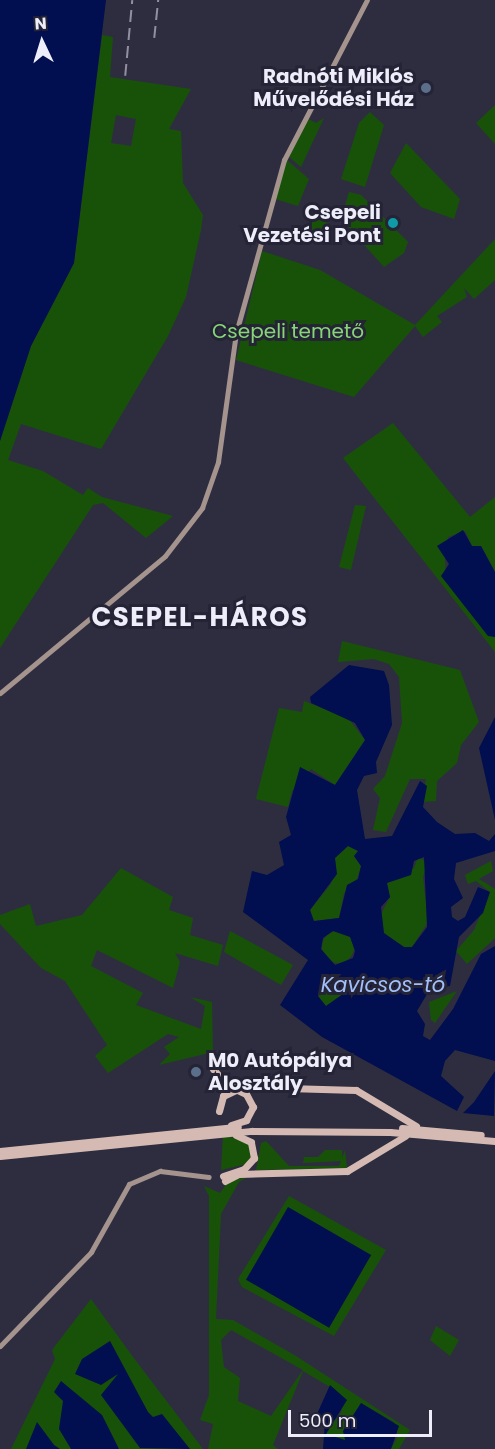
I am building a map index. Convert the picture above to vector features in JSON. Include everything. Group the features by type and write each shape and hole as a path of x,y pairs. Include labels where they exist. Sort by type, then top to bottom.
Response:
{"highway":[{"path":"213,1069 221,1084 238,1088 251,1100 251,1114 241,1123 215,1130"},
{"path":"221,1089 268,1087 356,1090 382,1103 404,1122 430,1130"},
{"path":"219,1111 225,1093 238,1088"},
{"path":"215,1130 240,1135 254,1149 250,1164 224,1179 259,1173 347,1171 395,1139 418,1134"},
{"path":"0,1151 215,1130 430,1130 495,1136"},
{"path":"0,1156 215,1130 418,1134 495,1141"}],"main road":[{"path":"0,693 170,552 202,508 218,462 236,333 284,160 367,0"},
{"path":"0,1346 95,1246 115,1201 129,1184 160,1172 209,1180"}],"green space":[{"path":"102,35 113,37 110,77 191,89 169,129 181,131 183,183 203,215 201,230 186,297 168,336 101,449 21,424 8,460 43,471 83,495 88,488 102,497 173,516 146,538 103,503 93,505 0,648 0,441 31,346 74,263","holes":["116,115 136,119 131,146 111,143"]},
{"path":"495,105 495,144 476,123"},
{"path":"370,112 384,125 365,187 341,179 359,123"},
{"path":"307,118 316,123 324,118 301,167 289,157"},
{"path":"406,143 460,199 454,219 421,207 390,173"},
{"path":"287,160 309,179 298,206 275,199"},
{"path":"349,192 361,195 408,242 404,253 384,267 341,219"},
{"path":"319,220 328,223 331,232 328,241 319,244 310,241 307,232 310,223"},
{"name":"Csepeli temető","path":"495,239 495,280 474,299 464,288 467,297 437,316 442,322 423,337 415,326 354,397 236,360 262,251 320,270 415,325"},
{"path":"393,423 470,517 495,497 495,572 481,546 472,546 465,531 448,537 445,557 446,579 495,637 495,652 343,458"},
{"path":"355,505 366,506 351,570 339,567"},
{"path":"342,641 460,670 479,722 461,745 457,763 437,781 436,801 422,802 426,779 410,779 386,832 373,830 380,798 373,789 385,776 402,723 399,677 389,664 374,659 338,662"},
{"path":"304,701 348,718 365,740 335,785 311,769 292,791 288,807 256,799 279,708 302,712"},
{"path":"348,846 359,851 354,856 361,866 357,879 344,893 339,918 313,921 310,910 331,884 335,858"},
{"path":"418,857 428,863 423,877 428,922 412,947 404,947 384,934 378,920 390,897 387,883 414,868"},
{"path":"491,861 493,871 479,879 495,889 495,938 467,964 456,951 474,930 490,892 476,881 468,884 465,875"},
{"path":"121,868 173,897 169,910 193,918 190,935 223,945 218,966 175,953 180,962 173,988 97,950 91,966 143,993 136,1005 201,1029 205,1006 190,997 212,1002 213,1052 159,1065 170,1054 164,1047 179,1037 168,1034 108,1073 95,1056 107,1045 65,981 41,968 0,924 0,915 30,904 36,926 82,915"},
{"path":"230,931 293,965 281,985 224,952"},
{"path":"338,931 350,935 354,947 350,959 338,963 326,959 322,947 326,935"},
{"path":"329,982 343,994 326,1006 318,996"},
{"path":"457,991 435,1023 431,1020 429,1002"},
{"path":"223,1136 247,1140 252,1154 247,1164 221,1170"},
{"path":"266,1141 289,1166 339,1166 345,1150 347,1168 256,1170 261,1143"},
{"path":"325,1150 342,1150 342,1161 303,1163 304,1157 318,1157"},
{"path":"249,1176 239,1182 221,1214 216,1319 233,1320 296,1356 410,1430 399,1449 391,1449 398,1436 394,1422 361,1403 345,1428 346,1442 329,1437 326,1432 342,1411 335,1390 303,1371 273,1445 278,1449 208,1449 213,1424 200,1420 209,1395 209,1196 204,1186 220,1193 228,1182","holes":["231,1330 303,1370 271,1416 238,1401 240,1378 224,1367 221,1340"]},
{"path":"289,1196 386,1250 334,1336 242,1287 238,1279"},
{"path":"91,1299 203,1449 11,1449 55,1359 52,1350"},
{"path":"436,1326 459,1340 450,1356 430,1340"}],"water":[{"path":"0,0 106,0 74,263 31,346 0,441"},
{"path":"463,530 472,546 481,546 495,572 495,637 488,636 441,576 449,564 437,546"},
{"name":"Kavicsos-tó","path":"349,665 384,671 389,685 392,725 376,762 377,773 364,776 357,790 365,839 392,836 420,781 427,786 423,807 437,822 455,834 475,833 489,841 495,834 495,851 456,863 454,879 463,898 451,907 452,917 458,921 465,917 478,887 490,892 483,913 459,937 450,986 430,989 417,1011 425,1024 423,1036 430,1040 453,1009 481,954 495,946 495,1061 455,1050 445,1061 441,1076 464,1097 457,1111 322,1037 280,1005 308,960 243,912 252,871 267,875 284,865 279,842 291,835 286,817 300,767 335,785 365,740 355,723 311,703 310,697","holes":["348,846 358,851 354,856 361,866 358,879 347,885 339,918 314,921 310,910 337,874 335,858","424,857 427,927 412,947 404,947 384,933 381,907 390,897 387,883 411,875 414,861","333,931 350,937 355,951 353,958 335,965 321,949 323,938","329,982 343,994 326,1006 318,996"]},
{"path":"495,717 495,820 479,748"},
{"path":"495,1071 494,1116 463,1113 474,1102"},
{"path":"288,1207 371,1255 329,1328 246,1280"},
{"path":"110,1341 148,1412 153,1417 162,1414 190,1449 140,1448 101,1395 118,1374 101,1385 75,1374 82,1359"},
{"path":"61,1381 102,1415 119,1449 71,1449 59,1429 63,1401 54,1392"},
{"path":"330,1385 347,1400 326,1434 345,1440 343,1431 361,1403 399,1426 391,1449 323,1449 325,1421 317,1414"},
{"path":"37,1422 54,1445 60,1449 26,1449"}],"railway":[{"path":"125,76 132,0"},
{"path":"154,38 158,0"}],"place":[{"name":"Radnóti Miklós Művelődési Ház","path":"426,88"},
{"name":"Csepeli Vezetési Pont","path":"393,223"},
{"name":"M0 Autópálya Alosztály","path":"196,1072"}],"district":[{"name":"CSEPEL-HÁROS","path":"200,618"}]}
